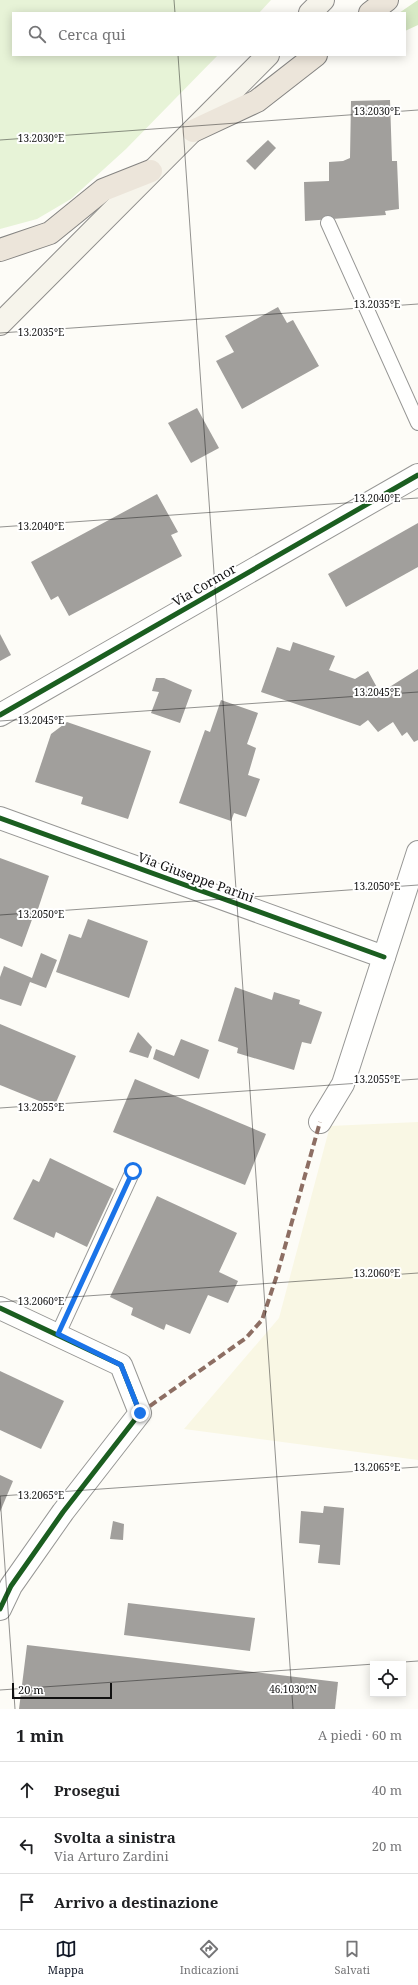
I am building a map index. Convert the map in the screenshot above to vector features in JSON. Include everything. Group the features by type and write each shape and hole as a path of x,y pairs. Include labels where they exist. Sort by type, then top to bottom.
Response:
{"highway":[{"path":"371,12 387,0"},
{"path":"192,131 257,101 315,56"},
{"path":"0,250 50,233 102,190 151,171"}],"main road":[{"path":"311,12 322,0"},
{"path":"0,324 267,56"}],"street":[{"name":"Via Cormor","path":"0,715 418,475"},
{"name":"Via Giuseppe Parini","path":"0,818 384,957"},
{"path":"320,1122 343,1084 418,852"},
{"path":"0,1308 121,1365 140,1413 64,1512 11,1586 0,1609"}],"lane":[{"path":"328,223 418,423"},
{"path":"58,1334 133,1171"}],"shaded area":[{"path":"418,1122 418,1460 184,1429 279,1318 330,1126"}],"green space":[{"path":"0,0 271,0 260,12 12,12 12,56 217,56 126,149 71,199 37,219 0,229"},
{"path":"418,0 418,25 406,31 406,12 400,12"}],"building":[{"path":"390,100 392,161 397,161 399,209 385,211 386,215 305,221 304,182 329,181 329,162 343,161 350,158 351,101"},
{"path":"268,140 276,148 255,170 246,161"},
{"path":"278,307 287,323 293,320 319,366 242,409 216,361 234,352 225,336"},
{"path":"197,408 219,448 191,463 168,423"},
{"path":"157,494 178,532 171,535 182,556 69,616 58,596 51,600 31,562"},
{"path":"418,523 418,567 346,607 328,574"},
{"path":"0,634 11,655 0,661"},
{"path":"293,642 335,656 329,670 355,679 368,671 380,693 418,669 418,740 414,742 407,732 402,736 393,722 378,732 368,720 360,726 261,692 277,647 290,651"},
{"path":"156,678 164,678 192,690 180,723 151,713 159,692 152,691"},
{"path":"221,700 258,713 247,744 256,748 248,775 260,779 246,817 234,813 231,821 179,803 205,730 210,732"},
{"path":"67,722 151,751 128,819 81,804 83,797 35,782 51,734"},
{"path":"0,858 49,876 36,915 34,914 22,947 0,938"},
{"path":"88,919 148,941 129,998 56,972 69,934 81,938"},
{"path":"41,953 57,960 46,988 30,982 21,1006 0,999 0,977 4,966 32,978"},
{"path":"235,987 272,1000 274,992 300,1000 299,1004 322,1012 311,1044 302,1042 294,1070 237,1053 238,1048 218,1041"},
{"path":"0,1024 76,1056 54,1107 0,1085"},
{"path":"138,1032 152,1047 148,1058 129,1052"},
{"path":"181,1039 209,1050 199,1079 153,1059 156,1049 174,1056"},
{"path":"135,1079 266,1134 245,1185 113,1132"},
{"path":"50,1158 114,1189 87,1247 56,1232 54,1238 13,1219 33,1179 39,1182"},
{"path":"157,1196 237,1233 219,1272 238,1281 228,1303 208,1295 190,1334 166,1324 164,1330 131,1315 133,1308 110,1297"},
{"path":"0,1371 64,1401 41,1449 0,1430"},
{"path":"0,1475 13,1481 0,1512"},
{"path":"324,1506 344,1508 340,1565 318,1563 320,1545 299,1543 301,1511 323,1513"},
{"path":"113,1521 124,1524 123,1540 110,1539"},
{"path":"128,1603 255,1618 250,1651 124,1635"},
{"path":"27,1645 338,1682 335,1709 19,1709"}],"marked path":[{"path":"140,1413 246,1338 262,1320 277,1275 320,1122"}],"cycle path":[{"path":"0,715 418,475"},
{"path":"0,818 384,957"},
{"path":"0,1308 121,1365 140,1413 63,1512 11,1586 0,1609"}],"route":[{"path":"133,1171 58,1334 121,1365 140,1413"}]}
